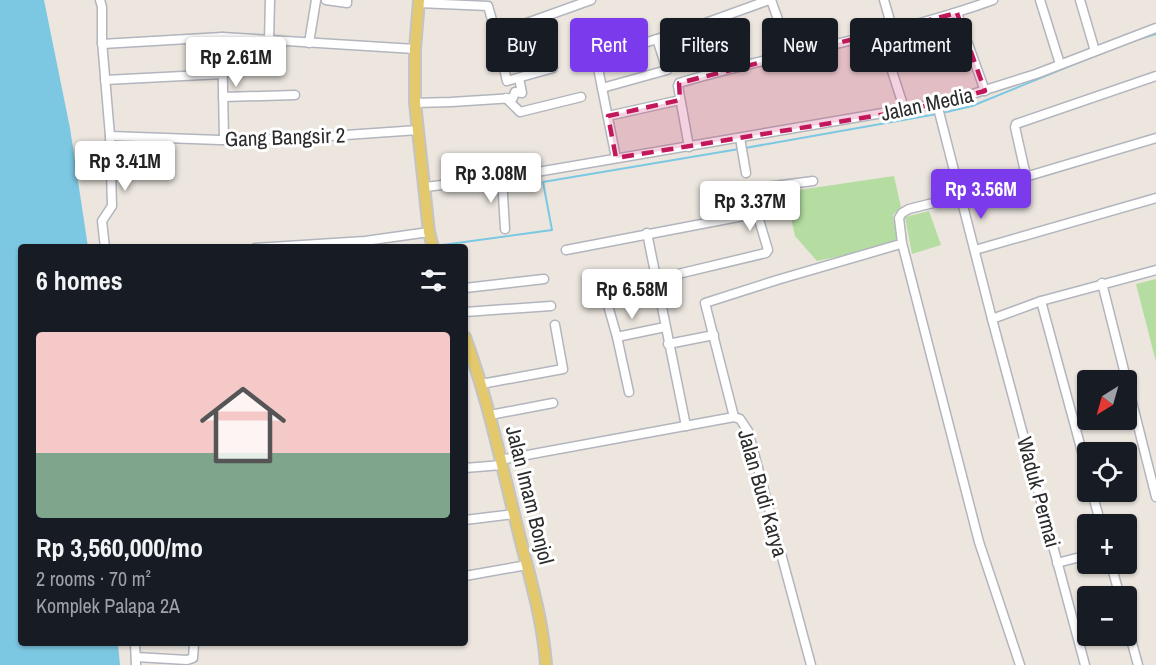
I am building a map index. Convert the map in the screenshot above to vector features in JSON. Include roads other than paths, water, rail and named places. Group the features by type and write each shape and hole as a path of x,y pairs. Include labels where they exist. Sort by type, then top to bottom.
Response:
{"main road":[{"path":"419,2 415,49 415,103 431,239"},
{"name":"Jalan Imam Bonjol","path":"470,367 481,384 490,415 542,632 546,665"}],"street":[{"path":"100,0 105,80 112,136 112,206 102,221 105,244"},
{"path":"269,40 270,0"},
{"path":"309,43 316,0"},
{"path":"326,0 347,3 347,0"},
{"path":"541,18 591,0"},
{"path":"616,158 596,58 770,0 777,18"},
{"path":"884,0 889,18"},
{"path":"939,18 993,0"},
{"path":"1040,0 1060,64"},
{"path":"1080,0 1095,51"},
{"path":"419,2 487,3 491,18"},
{"path":"957,13 985,91"},
{"name":"Jalan Media","path":"425,187 502,178 937,105 985,91 1156,28"},
{"path":"102,44 222,37 415,49"},
{"path":"222,37 224,140"},
{"path":"602,88 667,70 657,39"},
{"path":"689,147 678,86 680,83 762,61"},
{"path":"505,72 507,81 539,72"},
{"path":"892,72 905,111"},
{"path":"105,80 222,74"},
{"path":"1026,176 1015,124 1156,76"},
{"path":"415,103 510,98 515,92 522,93 519,78"},
{"path":"223,97 295,95"},
{"path":"510,98 519,112 581,97"},
{"path":"608,116 680,100"},
{"name":"Waduk Permai","path":"937,105 1085,665"},
{"name":"Gang Bangsir 2","path":"112,136 224,140 319,137 418,130"},
{"path":"1020,665 979,542 899,216 906,210 1156,138"},
{"path":"740,139 746,173"},
{"path":"502,178 505,229"},
{"path":"657,279 766,253 768,250 759,213 752,196 753,192 756,188 813,181"},
{"path":"975,250 1156,198"},
{"path":"566,250 759,213"},
{"path":"647,233 686,426"},
{"path":"318,244 431,239"},
{"path":"734,417 705,304 789,276 897,245"},
{"path":"992,319 1041,301 1156,270"},
{"path":"468,288 544,279"},
{"path":"1102,284 1156,497"},
{"path":"1041,301 1079,442"},
{"path":"607,302 629,392"},
{"path":"468,312 551,306"},
{"path":"481,384 563,369 555,325"},
{"path":"617,337 665,327"},
{"path":"668,344 714,335"},
{"path":"490,415 553,403"},
{"name":"Jalan Budi Karya","path":"468,468 734,417 743,422 748,431 811,665"},
{"path":"468,520 514,514"},
{"path":"1057,563 1077,558"},
{"path":"468,575 526,565"},
{"path":"135,646 136,661 187,660 193,658 194,646"},
{"path":"1133,646 1138,665"}],"water":[{"path":"0,0 44,0 70,128 88,244 18,244 18,646 118,646 120,665 0,665"}],"waterway":[{"path":"1130,42 1156,34"},
{"path":"942,113 972,106 1119,46"},
{"path":"745,148 937,114"},
{"path":"450,244 552,230 543,182 739,149"}]}
